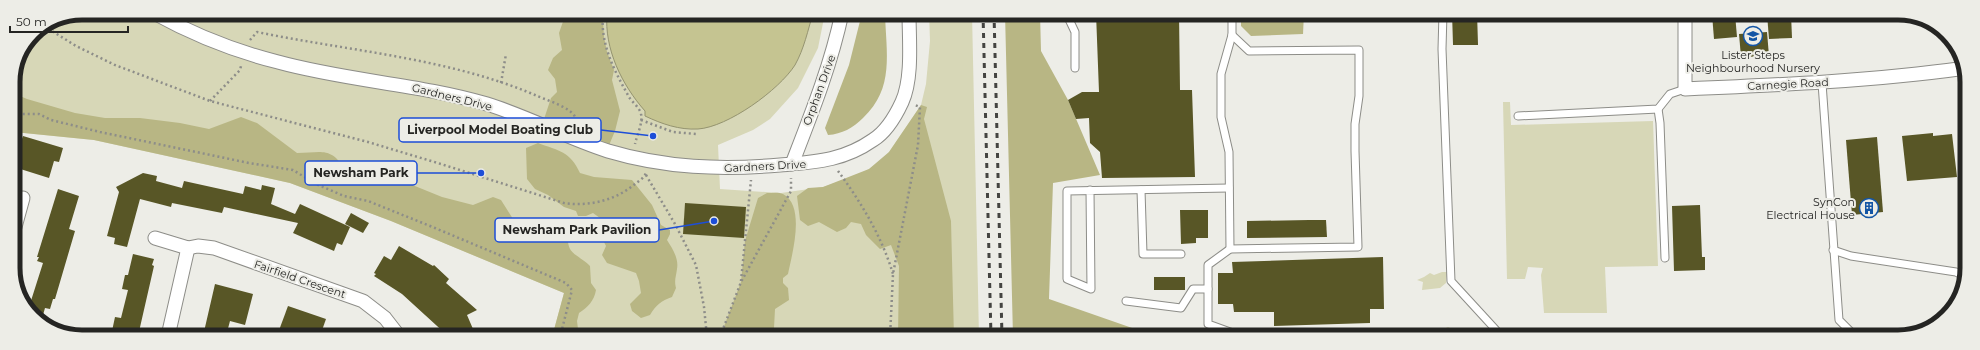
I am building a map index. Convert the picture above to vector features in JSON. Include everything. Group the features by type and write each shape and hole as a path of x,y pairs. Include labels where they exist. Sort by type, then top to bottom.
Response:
{"street":[{"name":"Gardners Drive","path":"168,20 207,40 245,53 299,67 418,88 488,104 607,150 649,161 704,168 752,168 816,163 847,154 874,140 893,118 903,99 908,75 909,20"},
{"name":"Orphan Drive","path":"792,164 818,97 836,42 841,20"},
{"path":"1685,20 1685,89"},
{"name":"Carnegie Road","path":"1685,89 1822,83 1926,74 1959,69"},
{"path":"20,209 23,198"},
{"name":"Fairfield Crescent","path":"155,238 188,248 198,246 214,248 363,301 385,318 394,330"},
{"path":"169,330 188,248"}],"lane":[{"path":"1069,20 1075,32 1075,68"},
{"path":"1230,250 1228,152 1221,117 1221,74 1232,36 1232,20"},
{"path":"1443,20 1442,48 1452,281 1496,330"},
{"path":"1225,330 1208,324 1208,265 1230,250 1358,247 1354,151 1355,124 1359,96 1359,50 1249,50 1232,36"},
{"path":"1822,83 1839,320 1849,330"},
{"path":"1665,258 1660,123 1658,109 1670,94 1685,89"},
{"path":"1518,116 1658,109"},
{"path":"1090,190 1091,289 1067,279 1067,191 1090,190 1229,188"},
{"path":"1141,190 1142,254 1181,254"},
{"path":"1833,250 1851,256 1959,274"},
{"path":"1126,301 1181,308 1193,289 1208,289"}],"path":[{"path":"604,20 604,37 607,52 621,83 641,113 641,120 632,157"},
{"path":"49,29 76,46 116,65 195,96 441,164 564,204 574,205 593,203 627,190 646,175 649,161"},
{"path":"501,83 506,54"},
{"path":"890,330 893,274 918,145 919,128 920,107 903,99"},
{"path":"20,114 39,114 51,120 100,132 249,163 293,170 316,184 344,196 368,201 566,283 572,290 562,330"},
{"path":"641,120 673,132 696,134"},
{"path":"829,160 852,191 875,229 886,252 893,274"},
{"path":"723,330 741,282 791,191 792,164"},
{"path":"741,282 752,168"},
{"path":"646,175 675,224 696,266 704,307 706,330"}],"green space":[{"path":"824,20 818,48 798,88 770,119 753,130 718,145 720,189 781,193 823,187 856,176 885,158 921,105 926,84 930,41 929,20 972,20 979,330 554,330 564,293 391,221 290,183 94,140 20,133 20,82 21,70 25,58 30,48 38,38 48,30 70,21"},
{"path":"1503,102 1510,102 1511,125 1653,121 1658,266 1605,267 1607,313 1544,313 1541,275 1543,268 1528,267 1525,279 1507,279"},
{"path":"1447,272 1446,283 1440,288 1422,290 1423,282 1417,280 1430,273 1434,275"},
{"path":"1448,327 1455,330 1441,330"}],"shaded area":[{"path":"564,20 603,20 607,52 614,70 612,80 620,111 615,131 607,150 542,125 551,98 557,92 555,79 548,70 553,58 562,50 559,33"},
{"path":"607,20 811,20 801,53 795,65 777,85 752,106 724,122 698,129 684,129 671,126 645,116 645,111 629,90 616,66 608,40"},
{"path":"860,20 885,20 887,56 884,82 880,95 873,107 855,125 847,130 828,135 825,128 849,65"},
{"path":"1005,20 1040,20 1041,51 1068,100 1100,175 1053,183 1049,299 1138,330 1013,330"},
{"path":"1241,20 1304,20 1303,34 1251,36 1241,26"},
{"path":"20,96 75,113 105,118 140,118 180,123 209,129 241,117 257,123 297,153 325,152 330,154 340,162 345,170 396,185 410,184 442,197 473,205 493,197 501,200 513,219 536,232 551,234 563,231 571,251 590,266 591,283 596,290 594,297 579,313 577,321 578,330 554,330 564,293 391,221 290,183 94,140 20,133"},
{"path":"921,105 927,107 924,119 951,221 954,330 898,330 899,266 891,245 880,249 866,235 861,224 851,222 846,228 837,232 819,222 808,226 800,220 797,196 808,188 823,187 869,169 889,152"},
{"path":"538,143 558,150 568,156 580,173 594,177 632,180 652,205 661,225 670,230 667,240 675,253 677,261 675,281 676,288 672,297 659,304 650,315 641,318 632,311 630,304 641,293 636,273 607,263 602,255 606,246 599,232 600,218 593,213 586,216 578,216 576,211 564,207 548,195 535,189 527,179 526,148"},
{"path":"767,193 783,194 790,200 794,209 796,231 788,274 783,278 783,283 788,288 789,300 775,309 774,328 772,330 723,330 741,282 745,241 758,198"}],"building":[{"path":"1096,20 1179,20 1180,90 1192,90 1195,177 1102,178 1100,152 1090,143 1089,118 1076,119 1068,100 1082,92 1099,92"},
{"path":"1452,20 1477,20 1478,45 1453,45"},
{"path":"1712,20 1736,20 1737,37 1714,39"},
{"path":"1767,20 1791,20 1792,38 1769,39"},
{"path":"1767,32 1769,56 1741,57 1739,34"},
{"path":"1933,133 1933,136 1952,134 1957,177 1907,181 1902,136"},
{"path":"23,136 63,148 59,162 54,161 49,178 20,169 20,144"},
{"path":"1877,137 1883,212 1852,215 1846,140"},
{"path":"143,173 157,176 156,181 182,188 184,181 243,194 245,186 261,190 262,185 275,188 271,204 295,214 300,204 350,227 342,245 337,243 334,251 293,233 298,223 224,207 222,213 172,203 171,207 140,199 127,247 114,244 115,238 107,236 119,192 116,187"},
{"path":"58,189 79,196 69,229 75,231 55,299 53,299 50,309 45,308 43,316 30,302 43,263 37,261 39,257 37,257"},
{"path":"685,203 746,207 744,238 683,234"},
{"path":"1700,205 1702,257 1705,257 1705,270 1674,271 1672,206"},
{"path":"1180,210 1208,210 1208,238 1196,238 1196,243 1181,244"},
{"path":"351,213 369,223 363,233 345,224"},
{"path":"1326,220 1327,237 1247,238 1247,221"},
{"path":"399,246 433,266 434,265 449,279 446,283 477,310 467,315 473,330 441,330 402,294 374,276 376,274 374,273 384,256 391,260"},
{"path":"133,254 154,259 152,265 154,266 139,330 112,330 115,317 121,318 128,290 122,289 125,275 128,275"},
{"path":"1383,257 1384,309 1370,309 1370,323 1274,326 1274,312 1234,312 1233,304 1218,304 1218,273 1233,273 1232,262"},
{"path":"1154,277 1185,277 1185,290 1154,290"},
{"path":"215,284 253,294 245,325 230,321 228,330 204,330"},
{"path":"288,306 326,319 322,330 279,330"}],"railway":[{"path":"983,20 991,330"},
{"path":"994,20 1002,330"}],"place":[{"name":"Lister Steps Neighbourhood Nursery","path":"1753,36"},
{"name":"Liverpool Model Boating Club","path":"653,136"},
{"name":"Newsham Park","path":"481,173"},
{"name":"SynCon Electrical House","path":"1869,208"},
{"name":"Newsham Park Pavilion","path":"714,221"}]}
